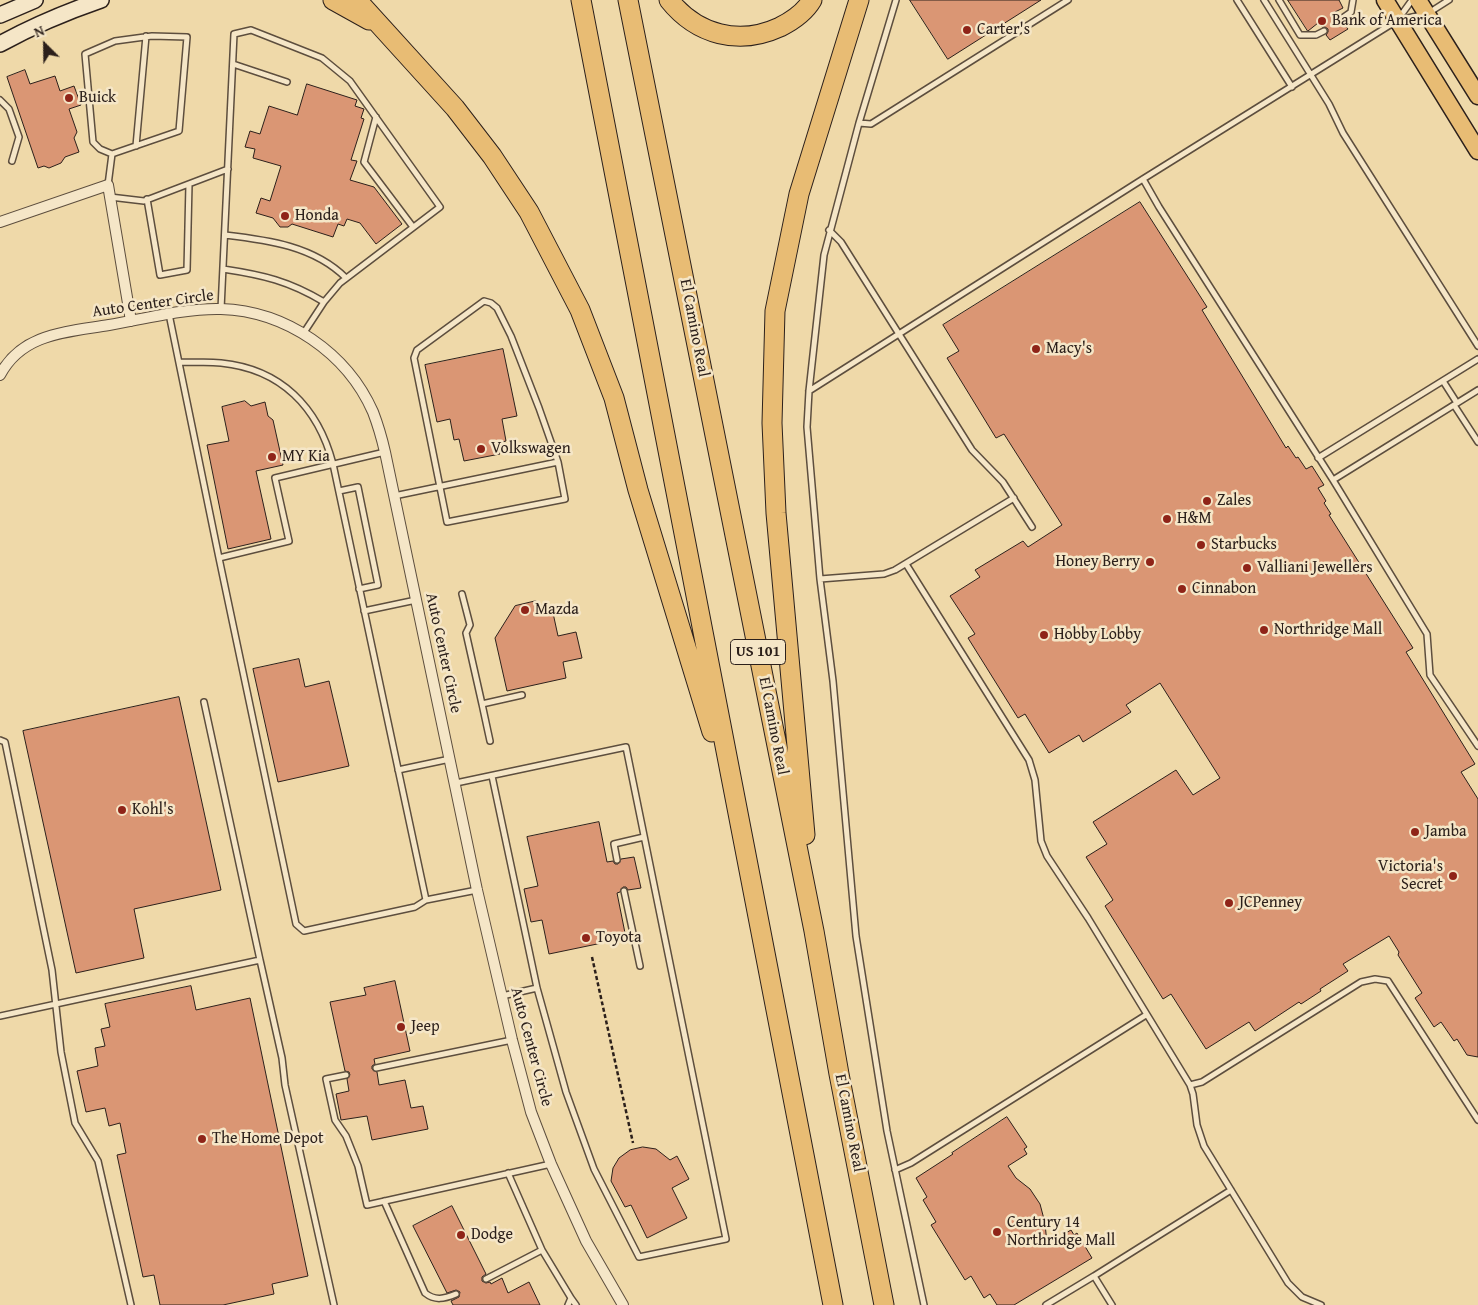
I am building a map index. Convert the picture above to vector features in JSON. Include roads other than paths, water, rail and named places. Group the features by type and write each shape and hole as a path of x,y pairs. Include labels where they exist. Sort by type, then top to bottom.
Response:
{"highway":[{"path":"333,0 387,32"},
{"path":"358,0 455,108 492,156 529,212 580,310 614,398 638,490 741,830"},
{"name":"US 101","path":"581,0 834,1305"},
{"name":"El Camino Real","path":"628,0 814,930 839,1074 884,1305"},
{"path":"669,0 676,10 690,22 706,30 735,37 764,34 790,22 812,0"},
{"path":"814,930 776,514 772,423 775,312 799,194 859,0"}],"main road":[{"path":"0,15 35,0"},
{"path":"0,44 44,22 101,0"},
{"path":"1385,0 1478,151"},
{"path":"1422,7 1478,96"}],"street":[{"path":"0,222 108,185 131,321"},
{"name":"Auto Center Circle","path":"0,375 12,357 40,339 61,333 169,314 221,309 249,312 278,321 303,334 325,349 351,376 373,412 385,452 477,890 531,1112 586,1241 624,1305"}],"lane":[{"path":"896,0 859,123 824,255 808,391 807,427 820,579 833,681 856,936 887,1131 924,1305"},
{"path":"859,123 871,124 1068,0"},
{"path":"1237,0 1292,86"},
{"path":"1264,0 1329,104 1343,133 1478,346"},
{"path":"1279,0 1300,35 1316,35 1324,31"},
{"path":"1341,19 1351,12 1352,0"},
{"path":"1398,20 1412,0"},
{"path":"808,391 1398,20 1422,7 1449,0"},
{"path":"221,309 234,34 251,30 322,58 350,80 440,207 340,283 324,302 303,334"},
{"path":"136,146 146,36"},
{"path":"146,36 187,37 179,131 136,146 112,154 100,149 93,142 85,54 115,41 146,36"},
{"path":"233,64 287,82"},
{"path":"0,100 9,109 19,137 12,161"},
{"path":"376,117 364,162 413,227"},
{"path":"108,185 112,154"},
{"path":"110,196 144,201 228,169"},
{"path":"1144,179 1159,207 1333,480 1427,634 1430,675 1478,746"},
{"path":"146,200 160,275 187,270 189,184"},
{"path":"830,230 840,242 899,333 972,450 1003,482 1032,527"},
{"path":"225,235 281,243 301,250 322,259 346,278"},
{"path":"223,269 253,273 283,281 324,302"},
{"path":"484,301 491,303 497,308 508,328 558,462 565,499 447,522 440,486 414,358 417,350 484,301"},
{"path":"169,314 296,924 304,931 415,907 426,900 477,890"},
{"path":"1318,458 1478,360"},
{"path":"179,362 222,363 252,370 277,381 302,401 318,425 333,464 426,900"},
{"path":"1443,381 1478,442"},
{"path":"1333,480 1478,390"},
{"path":"219,558 289,541 275,478 385,452"},
{"path":"394,496 558,462"},
{"path":"339,491 358,488 378,585 359,589"},
{"path":"820,579 884,574 906,564 1014,498"},
{"path":"906,564 1029,760 1035,780 1041,841 1047,856 1088,918 1146,1016 1190,1085 1204,1146 1288,1283 1302,1297 1321,1305"},
{"path":"462,594 470,625 466,633 490,741"},
{"path":"364,611 416,600"},
{"path":"482,704 522,695"},
{"path":"204,702 282,1058 285,1085 334,1305"},
{"path":"0,740 4,742 52,970 61,1052 75,1122 98,1161 131,1305"},
{"path":"456,783 626,747 726,1239 639,1257 594,1169 566,1092 538,988 492,776"},
{"path":"398,770 450,759"},
{"path":"617,860 614,844 644,837"},
{"path":"624,891 640,966"},
{"path":"0,1016 260,960"},
{"path":"1190,1085 1202,1082 1361,982 1375,979 1388,981 1478,1120"},
{"path":"502,996 538,988"},
{"path":"895,1170 911,1163 1146,1016"},
{"path":"376,1068 512,1040"},
{"path":"346,1075 326,1079 335,1120 346,1136 358,1166 367,1205 552,1164"},
{"path":"508,1174 542,1250 576,1305"},
{"path":"1046,1305 1231,1190"},
{"path":"384,1201 425,1294 431,1298 439,1299 456,1294"},
{"path":"486,1279 542,1250"},
{"path":"1094,1276 1112,1305"},
{"path":"568,1305 571,1298"}],"place":[{"name":"Bank of America","path":"1322,21"},
{"name":"Carter's","path":"967,30"},
{"name":"Buick","path":"69,98"},
{"name":"Honda","path":"285,216"},
{"name":"Macy's","path":"1036,349"},
{"name":"Volkswagen","path":"481,449"},
{"name":"MY Kia","path":"272,457"},
{"name":"Zales","path":"1207,501"},
{"name":"H&M","path":"1167,519"},
{"name":"Starbucks","path":"1201,545"},
{"name":"Honey Berry","path":"1150,562"},
{"name":"Valliani Jewellers","path":"1247,568"},
{"name":"Cinnabon","path":"1182,589"},
{"name":"Mazda","path":"525,610"},
{"name":"Northridge Mall","path":"1264,630"},
{"name":"Hobby Lobby","path":"1044,635"},
{"name":"Kohl's","path":"122,810"},
{"name":"Jamba","path":"1415,832"},
{"name":"Victoria's Secret","path":"1453,876"},
{"name":"JCPenney","path":"1229,903"},
{"name":"Toyota","path":"586,938"},
{"name":"Jeep","path":"401,1027"},
{"name":"The Home Depot","path":"202,1139"},
{"name":"Century 14 Northridge Mall","path":"997,1232"},
{"name":"Dodge","path":"461,1235"}]}
